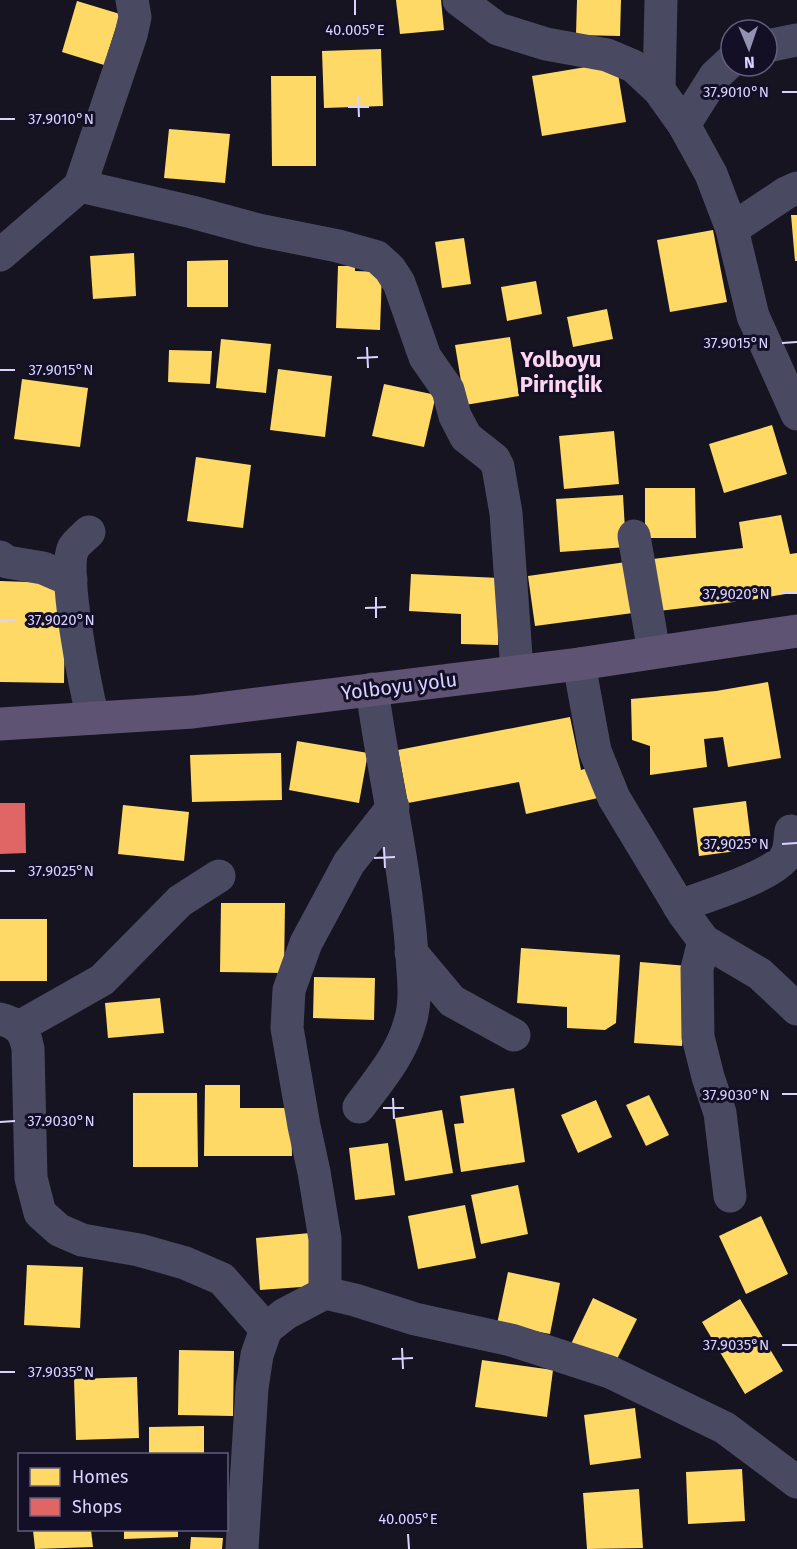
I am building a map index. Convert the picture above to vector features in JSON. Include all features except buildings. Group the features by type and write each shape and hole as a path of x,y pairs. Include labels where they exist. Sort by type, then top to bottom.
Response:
{"main road":[{"name":"Yolboyu yolu","path":"0,724 193,712 579,664 797,631"}],"street":[{"path":"0,255 80,186 131,35 135,17 132,0"},
{"path":"459,0 498,29 546,44 607,55 633,66 659,90 684,125 711,174 732,229 753,316 797,414"},
{"path":"659,90 662,0"},
{"path":"779,44 797,40"},
{"path":"684,125 719,72"},
{"path":"80,186 258,230 338,246 377,257 390,269 399,284 425,357 448,390 455,416 466,437 494,459 498,467 506,513 517,671"},
{"path":"732,229 797,188"},
{"path":"89,532 73,549 71,580 84,680 93,718"},
{"path":"634,536 654,652"},
{"path":"0,557 7,562 43,568 71,580"},
{"path":"579,664 595,751 610,788 679,906 704,941 760,974 797,1009"},
{"path":"359,1107 399,1052 411,1021 415,990 408,898 393,807 380,748 372,689"},
{"path":"325,1293 324,1239 287,1028 289,990 306,943 349,862 393,807"},
{"path":"679,906 729,888 777,866 787,854 791,831"},
{"path":"219,876 180,901 102,980 9,1023 26,1035 31,1178 40,1213 59,1230 82,1240 139,1250 185,1263 222,1279 266,1329"},
{"path":"704,941 697,969 698,1037 720,1113 730,1196"},
{"path":"411,952 452,1001 514,1035"},
{"path":"242,1549 252,1388 257,1355 266,1329 285,1314 325,1293 415,1319 511,1340 610,1372 725,1428 797,1482"}],"district":[{"name":"Yolboyu Pirinçlik","path":"561,372"}]}
